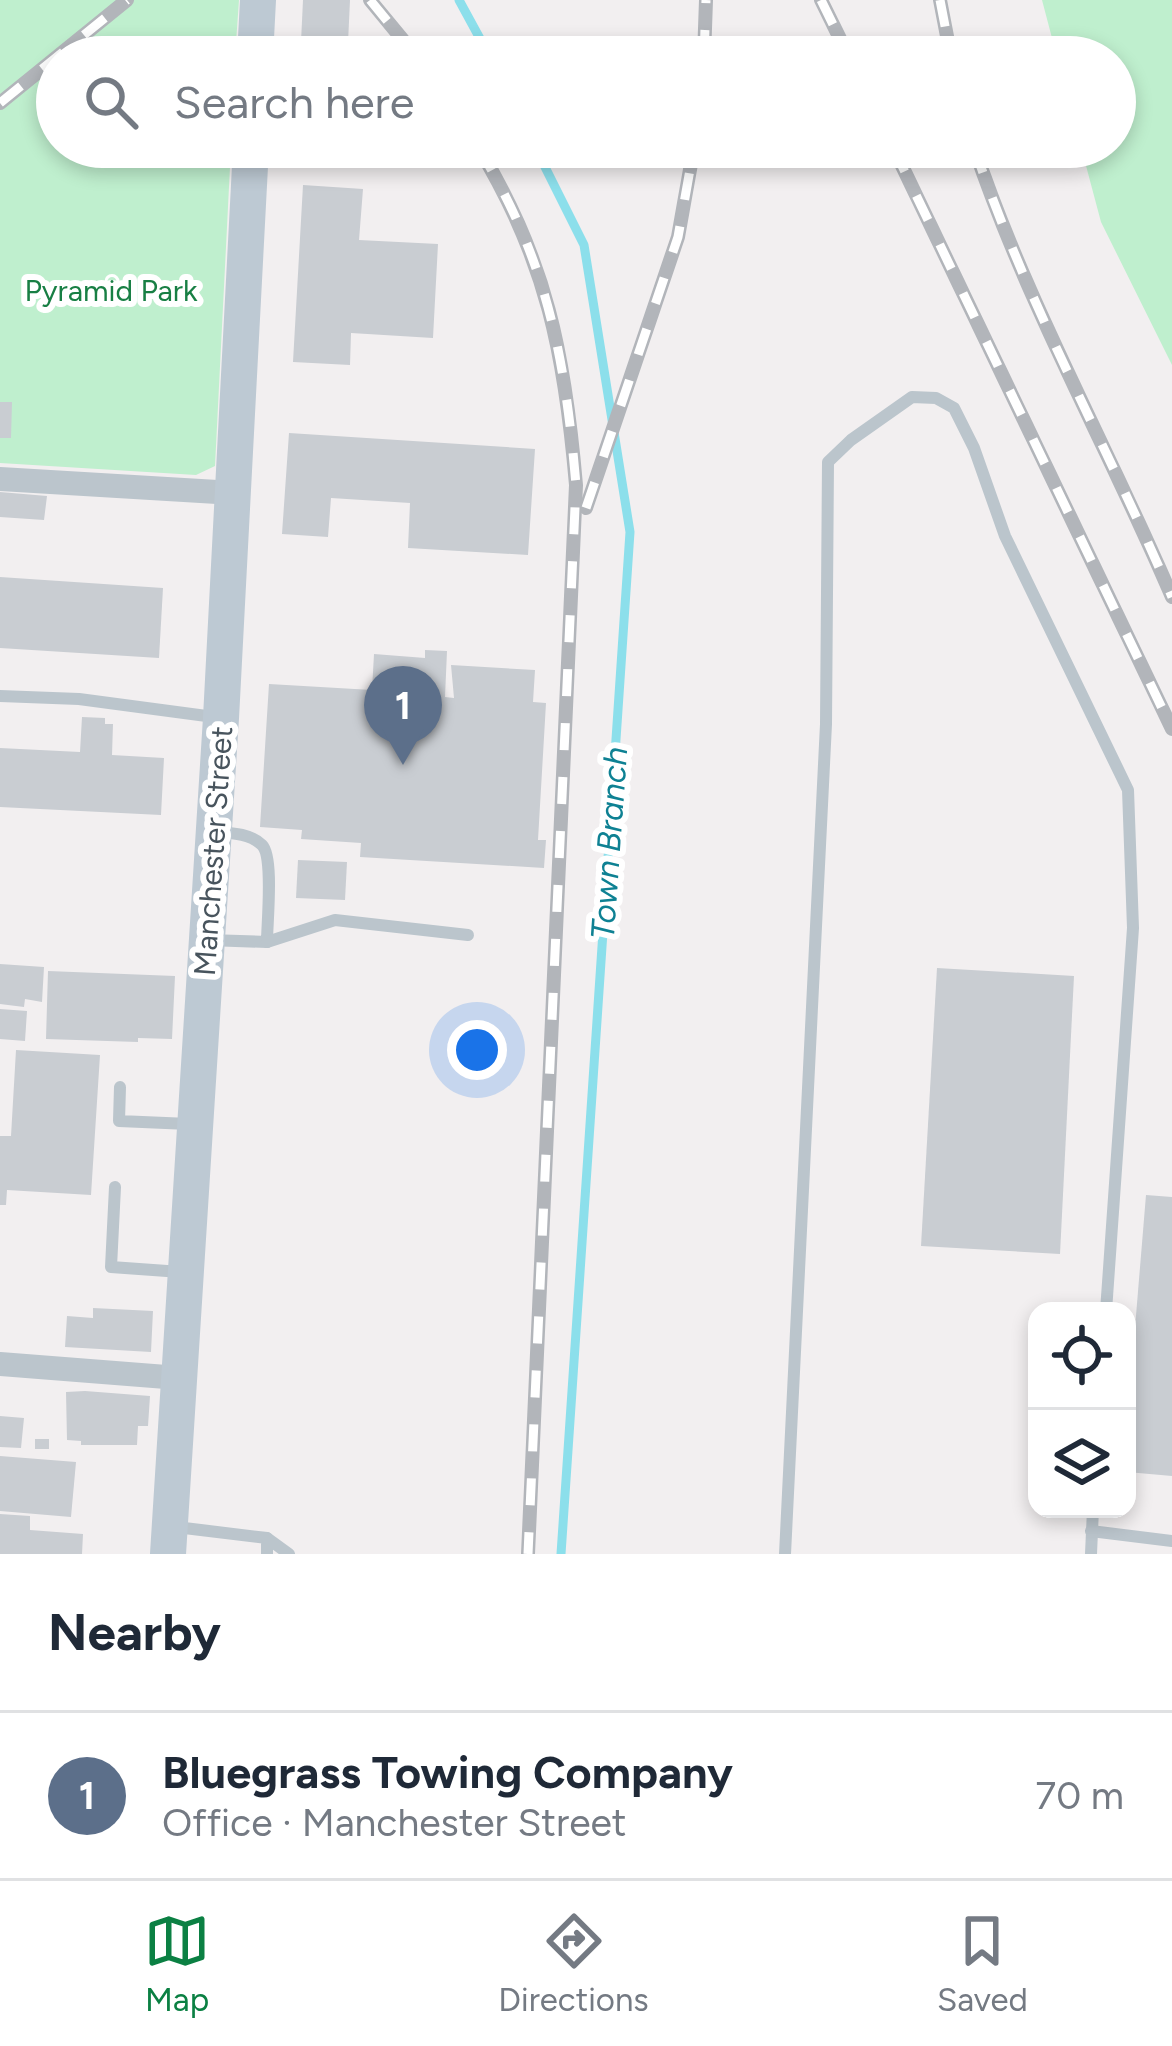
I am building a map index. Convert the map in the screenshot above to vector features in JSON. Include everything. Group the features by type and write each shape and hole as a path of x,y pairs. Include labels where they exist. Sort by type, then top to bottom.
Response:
{"main road":[{"path":"256,36 258,0"},
{"name":"Manchester Street","path":"169,1540 250,168"}],"street":[{"path":"0,479 234,494"},
{"path":"0,1364 179,1378"}],"lane":[{"path":"784,1554 826,724 828,462 850,440 912,398 936,398 954,408 974,448 1004,536 1128,790 1133,928 1107,1302"},
{"path":"0,696 79,699 221,718"},
{"path":"214,832 249,837 260,842 268,854 267,942"},
{"path":"207,940 267,942 335,920 468,935"},
{"path":"120,1087 119,1121 196,1124"},
{"path":"115,1187 112,1267 186,1273"},
{"path":"1090,1554 1092,1518"},
{"path":"1091,1531 1172,1541"},
{"path":"267,1538 267,1554"},
{"path":"169,1540 267,1538 289,1554"}],"green space":[{"name":"Pyramid Park","path":"0,0 239,0 236,36 36,36 36,168 230,168 215,466 196,475 0,463"},
{"path":"1042,0 1172,0 1172,365 1101,222 1087,168 1136,168 1136,36 1051,36"}],"building":[{"path":"303,0 350,0 348,36 301,36"},
{"path":"303,185 363,189 359,240 438,244 433,338 351,333 350,365 293,362"},
{"path":"0,402 12,402 11,438 0,438"},
{"path":"289,433 535,449 528,555 408,548 410,503 331,498 328,537 282,534"},
{"path":"0,492 47,496 44,520 0,517"},
{"path":"0,577 163,588 159,658 0,648"},
{"path":"425,650 447,651 445,697 454,698 451,665 535,670 533,702 546,703 538,840 546,840 544,868 360,857 361,843 301,839 302,830 260,827 269,684 372,690 374,654 425,658"},
{"path":"82,717 105,718 105,724 113,724 112,755 164,758 161,815 0,807 0,748 80,752"},
{"path":"298,860 347,862 345,900 296,898"},
{"path":"0,964 44,967 42,1002 25,999 24,1007 0,1004"},
{"path":"937,968 1074,976 1060,1254 921,1246"},
{"path":"48,971 175,976 172,1039 46,1039"},
{"path":"0,1009 27,1011 25,1041 0,1039"},
{"path":"16,1050 100,1055 91,1195 7,1190 6,1205 0,1205 0,1136 11,1136"},
{"path":"1146,1195 1172,1197 1172,1476 1136,1473 1136,1316"},
{"path":"93,1308 153,1311 151,1352 65,1347 67,1316 93,1318"},
{"path":"66,1392 150,1396 148,1426 138,1426 137,1445 81,1445 81,1441 67,1440"},
{"path":"0,1416 24,1418 21,1448 0,1447"},
{"path":"35,1439 49,1439 49,1449 35,1449"},
{"path":"0,1456 76,1462 71,1517 0,1511"},
{"path":"0,1514 30,1516 30,1530 83,1534 82,1554 0,1554"}],"waterway":[{"name":"Town Branch","path":"459,0 479,36"},
{"name":"Town Branch","path":"546,168 584,245 630,532 561,1554"}],"railway":[{"path":"83,36 127,0"},
{"path":"370,0 400,36"},
{"path":"705,36 706,0"},
{"path":"821,0 839,36"},
{"path":"940,0 947,36"},
{"path":"0,103 36,74"},
{"path":"490,168 521,229 549,310 566,394 576,485 528,1554"},
{"path":"586,508 678,237 690,168"},
{"path":"903,168 1172,729"},
{"path":"982,168 1043,318 1172,597"}],"place":[{"name":"Bluegrass Towing Company","path":"403,765"}]}
